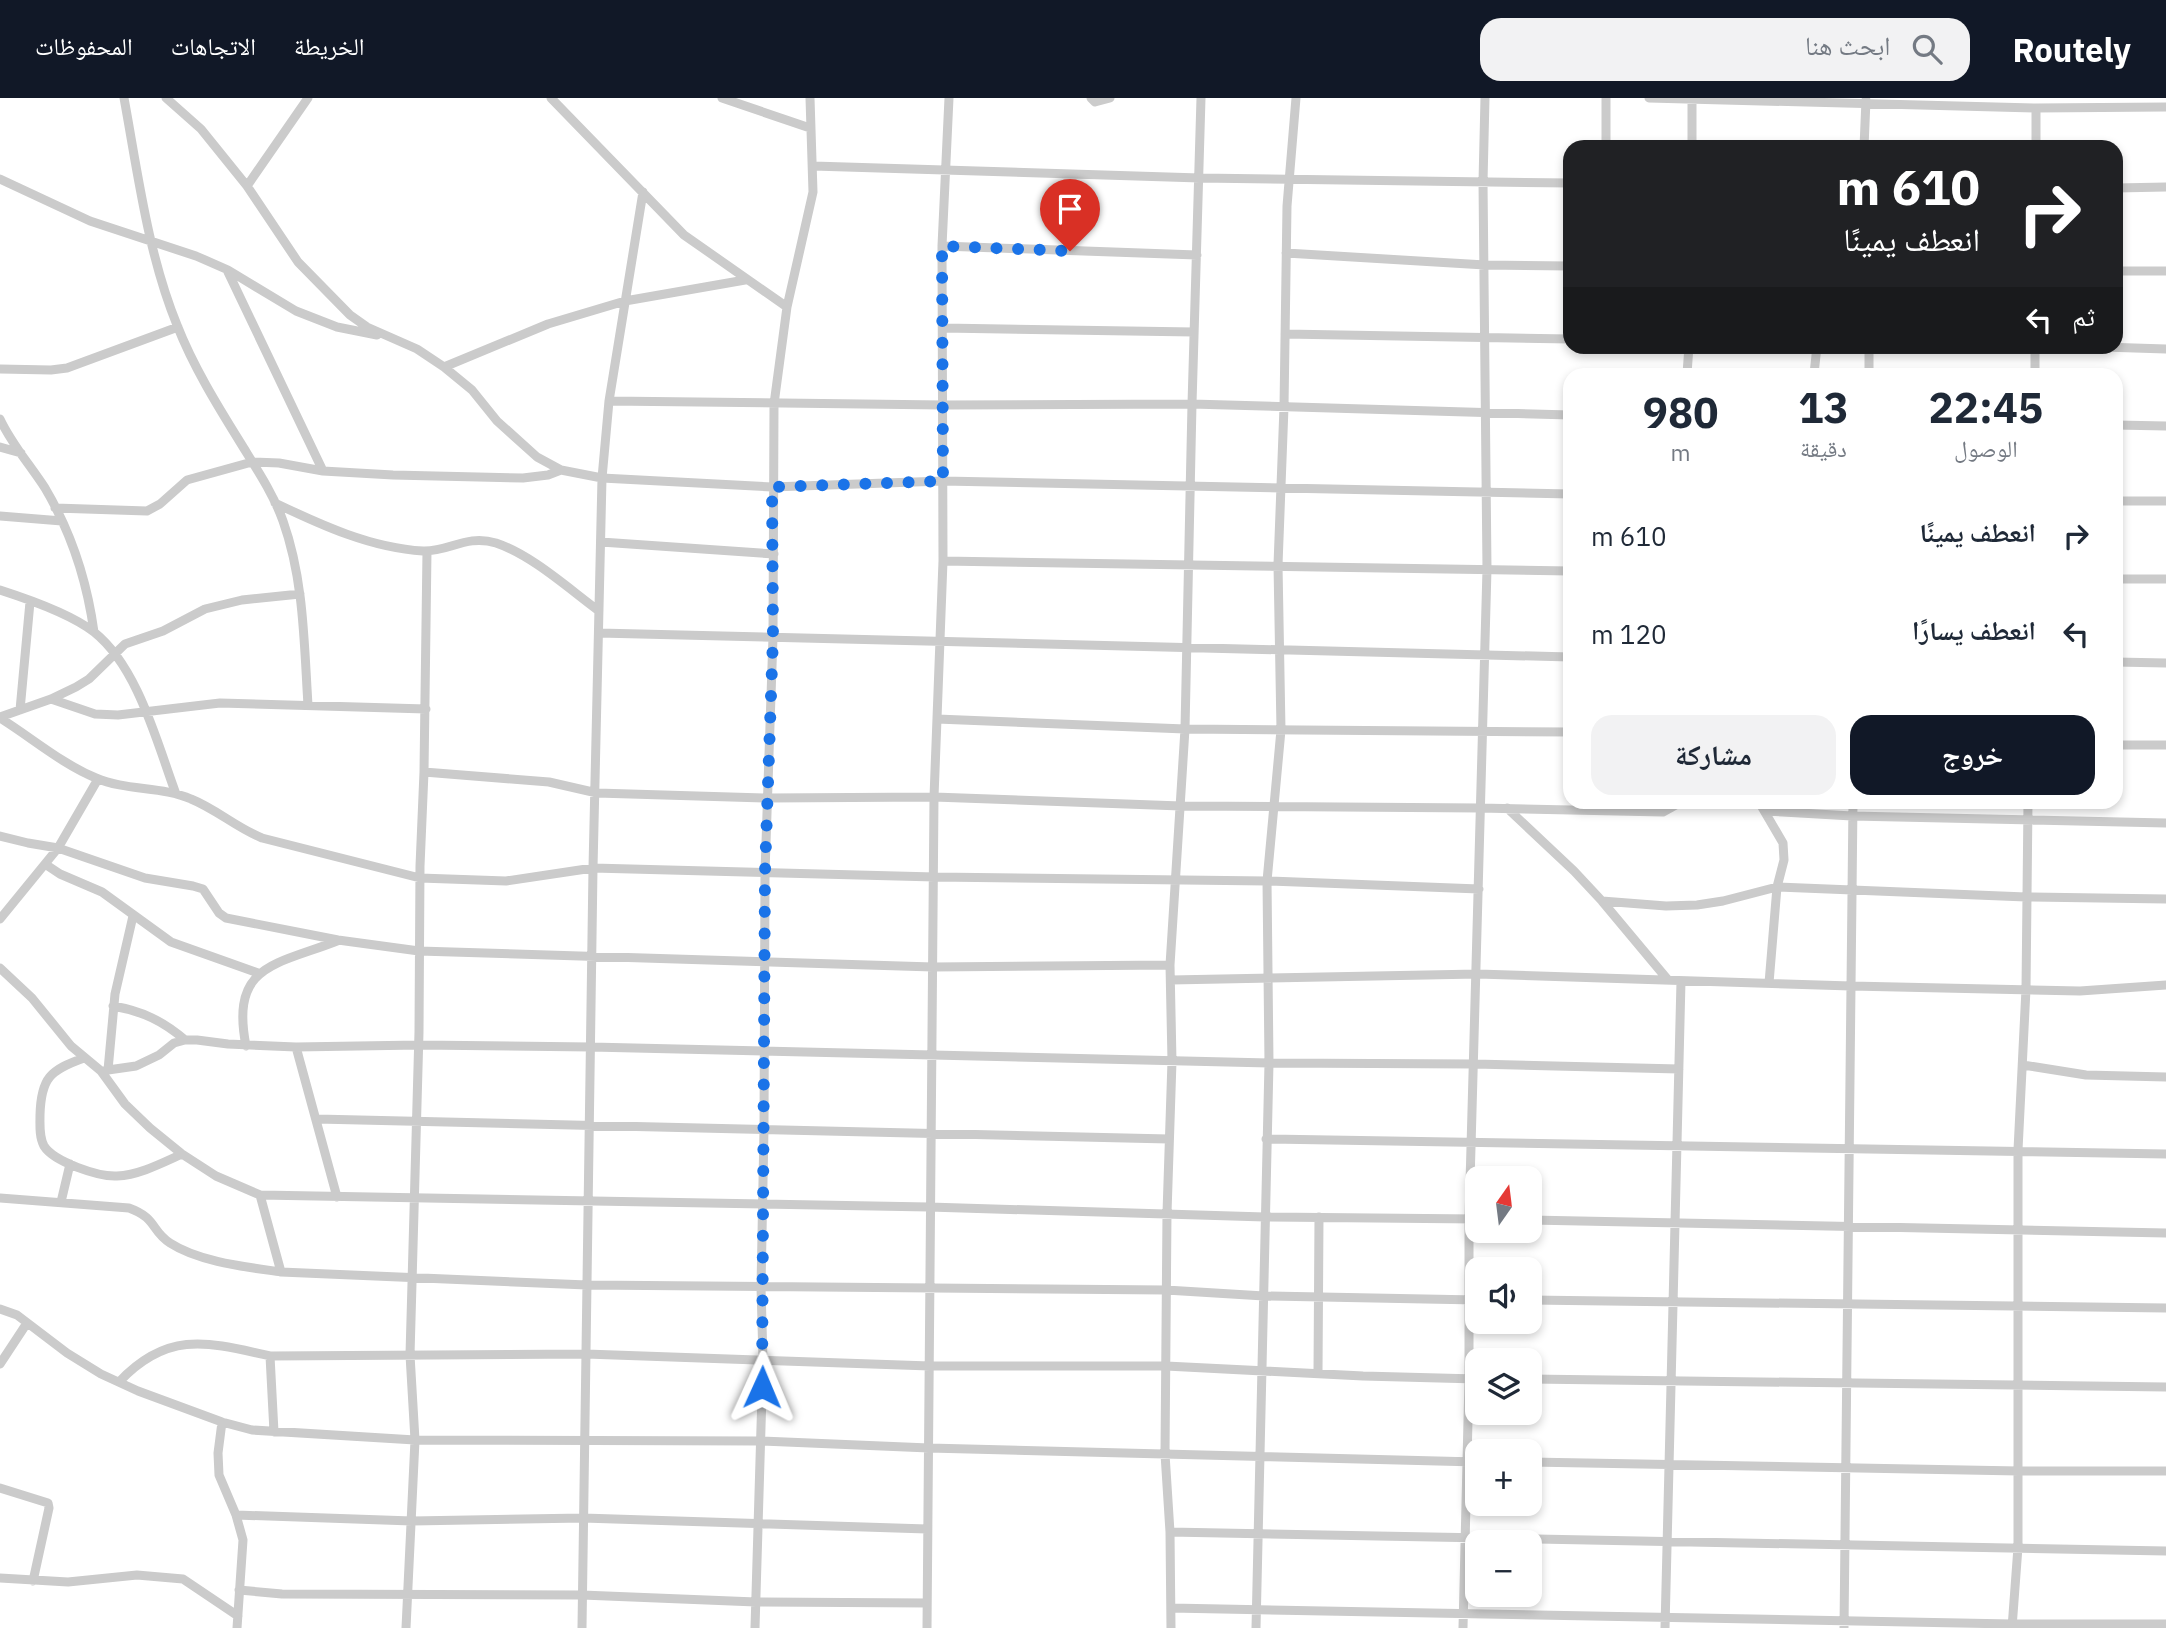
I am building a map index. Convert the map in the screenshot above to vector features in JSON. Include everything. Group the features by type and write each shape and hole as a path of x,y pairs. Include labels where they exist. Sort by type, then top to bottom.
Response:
{"street":[{"path":"124,98 151,240 178,327 229,425 275,503 293,556 300,594 308,705"},
{"path":"166,98 201,129 247,186 298,262 350,315 389,338"},
{"path":"247,186 308,98"},
{"path":"551,98 684,235 786,307"},
{"path":"722,98 810,128"},
{"path":"755,1628 763,1360 761,1287 765,872 773,637 774,404 786,307 813,192 810,98"},
{"path":"927,1628 934,797 943,561 942,246 949,98"},
{"path":"1091,98 1095,102 1110,98"},
{"path":"1171,1628 1170,1532 1165,1454 1170,965 1185,729 1201,98"},
{"path":"1256,1628 1269,1063 1268,881 1281,730 1278,565 1288,178 1296,98"},
{"path":"1472,1166 1488,569 1483,182 1485,98"},
{"path":"1606,98 1606,140"},
{"path":"1649,98 1955,102 2036,108 2166,107"},
{"path":"1692,99 1692,140"},
{"path":"1864,140 1866,101"},
{"path":"2036,108 2036,140"},
{"path":"813,166 1200,178 1563,183"},
{"path":"0,179 90,221 151,240 228,270 296,311 337,327 389,338 418,349 472,390 497,421 537,457 561,470 603,478 772,487 943,481 1191,484 1563,494"},
{"path":"2123,188 2166,187"},
{"path":"582,1628 593,868 603,478 609,401 643,192"},
{"path":"942,246 1197,255"},
{"path":"1286,253 1485,265 1563,266"},
{"path":"228,270 323,471"},
{"path":"2123,271 2166,271"},
{"path":"444,367 548,324 625,302 745,280"},
{"path":"0,369 67,368 178,327"},
{"path":"943,328 1194,331"},
{"path":"1285,334 1563,339"},
{"path":"2123,348 2166,349"},
{"path":"609,401 943,405 1192,404 1563,415"},
{"path":"0,419 62,521 83,576 94,632"},
{"path":"2123,425 2166,426"},
{"path":"0,447 21,453"},
{"path":"55,508 147,511 160,504 187,480 252,462 279,463 323,471 393,475 523,478 548,475 561,470"},
{"path":"2123,501 2166,501"},
{"path":"275,503 324,527 386,545 427,551 476,540 495,543 530,560 599,611"},
{"path":"0,516 62,521"},
{"path":"601,542 774,554"},
{"path":"406,1628 415,1440 410,1355 419,1045 420,878 425,772 427,551"},
{"path":"943,561 1563,571"},
{"path":"2123,579 2166,579"},
{"path":"0,590 67,617 94,632 114,653 146,713 176,794"},
{"path":"0,718 51,699 89,679 125,644 163,632 205,609 242,600 300,594"},
{"path":"20,710 30,602"},
{"path":"599,633 1563,657"},
{"path":"2123,662 2166,663"},
{"path":"51,699 95,714 146,713 220,703 426,709"},
{"path":"0,718 74,767 98,779 176,794 202,804 247,832 262,838 420,878 506,881 593,868 934,877 1268,881 1479,889"},
{"path":"937,719 1185,729 1563,732"},
{"path":"2123,745 2166,745"},
{"path":"425,772 549,782 597,793 768,798 934,797 1181,806 1664,812 1669,809"},
{"path":"0,919 58,848 98,779"},
{"path":"1507,808 1602,901 1668,980"},
{"path":"1844,1624 1852,809"},
{"path":"2012,1626 2018,1547 2018,1150 2026,989 2028,809"},
{"path":"1769,983 1777,887 1784,851 1765,811 1852,816 2166,823"},
{"path":"0,836 58,848 145,878 203,889 219,914 226,918 338,940 419,951 764,964 933,967 1170,965"},
{"path":"45,864 60,874 102,892 133,916 182,947 258,972"},
{"path":"1602,901 1666,906 1698,905 1777,887 2026,897 2166,899"},
{"path":"104,1071 113,1006 133,916"},
{"path":"246,1046 243,1003 258,972 338,940"},
{"path":"0,968 32,998 71,1046 104,1071 125,1104 182,1154 216,1176 260,1195 1465,1219"},
{"path":"1171,980 1478,974 2080,991 2166,985"},
{"path":"1665,1628 1681,981"},
{"path":"113,1006 146,1014 185,1040"},
{"path":"104,1071 149,1061 174,1043 185,1040 246,1046 296,1047 592,1047 1269,1063 1679,1069"},
{"path":"296,1047 337,1197"},
{"path":"84,1058 62,1066 52,1073 44,1084 40,1131 44,1146 54,1156 70,1164 116,1177 132,1174 182,1154"},
{"path":"2023,1065 2086,1075 2166,1077"},
{"path":"317,1119 1169,1139"},
{"path":"1266,1139 2166,1154"},
{"path":"61,1202 70,1164"},
{"path":"260,1195 281,1272"},
{"path":"0,1198 129,1208 145,1215 167,1241 180,1247 236,1266 281,1272 587,1285 1166,1290 1264,1296 1465,1300"},
{"path":"1318,1373 1319,1217"},
{"path":"1542,1220 2166,1233"},
{"path":"1542,1300 2017,1304 2166,1308"},
{"path":"0,1309 17,1315 67,1353 101,1374 222,1422 253,1430 415,1440 761,1441 929,1448 1465,1461"},
{"path":"0,1364 27,1323"},
{"path":"119,1382 135,1364 151,1355 191,1343 223,1344 270,1356 586,1354 930,1366 1166,1366 1465,1379"},
{"path":"270,1356 274,1432"},
{"path":"1542,1379 2166,1387"},
{"path":"222,1422 218,1453 219,1475 243,1540 237,1628"},
{"path":"1542,1462 2166,1471"},
{"path":"0,1488 48,1503 33,1581"},
{"path":"236,1515 412,1521 583,1518 928,1529"},
{"path":"1170,1532 1465,1539"},
{"path":"1542,1541 2166,1551"},
{"path":"1463,1628 1465,1564"},
{"path":"0,1578 68,1582 137,1575 183,1579 238,1616"},
{"path":"239,1590 282,1594 582,1595 756,1602 927,1603"},
{"path":"1171,1608 1665,1617 1844,1624 2166,1624"}],"route":[{"path":"762,1387 765,872 774,554 772,487 943,481 942,246 1070,251"}]}
